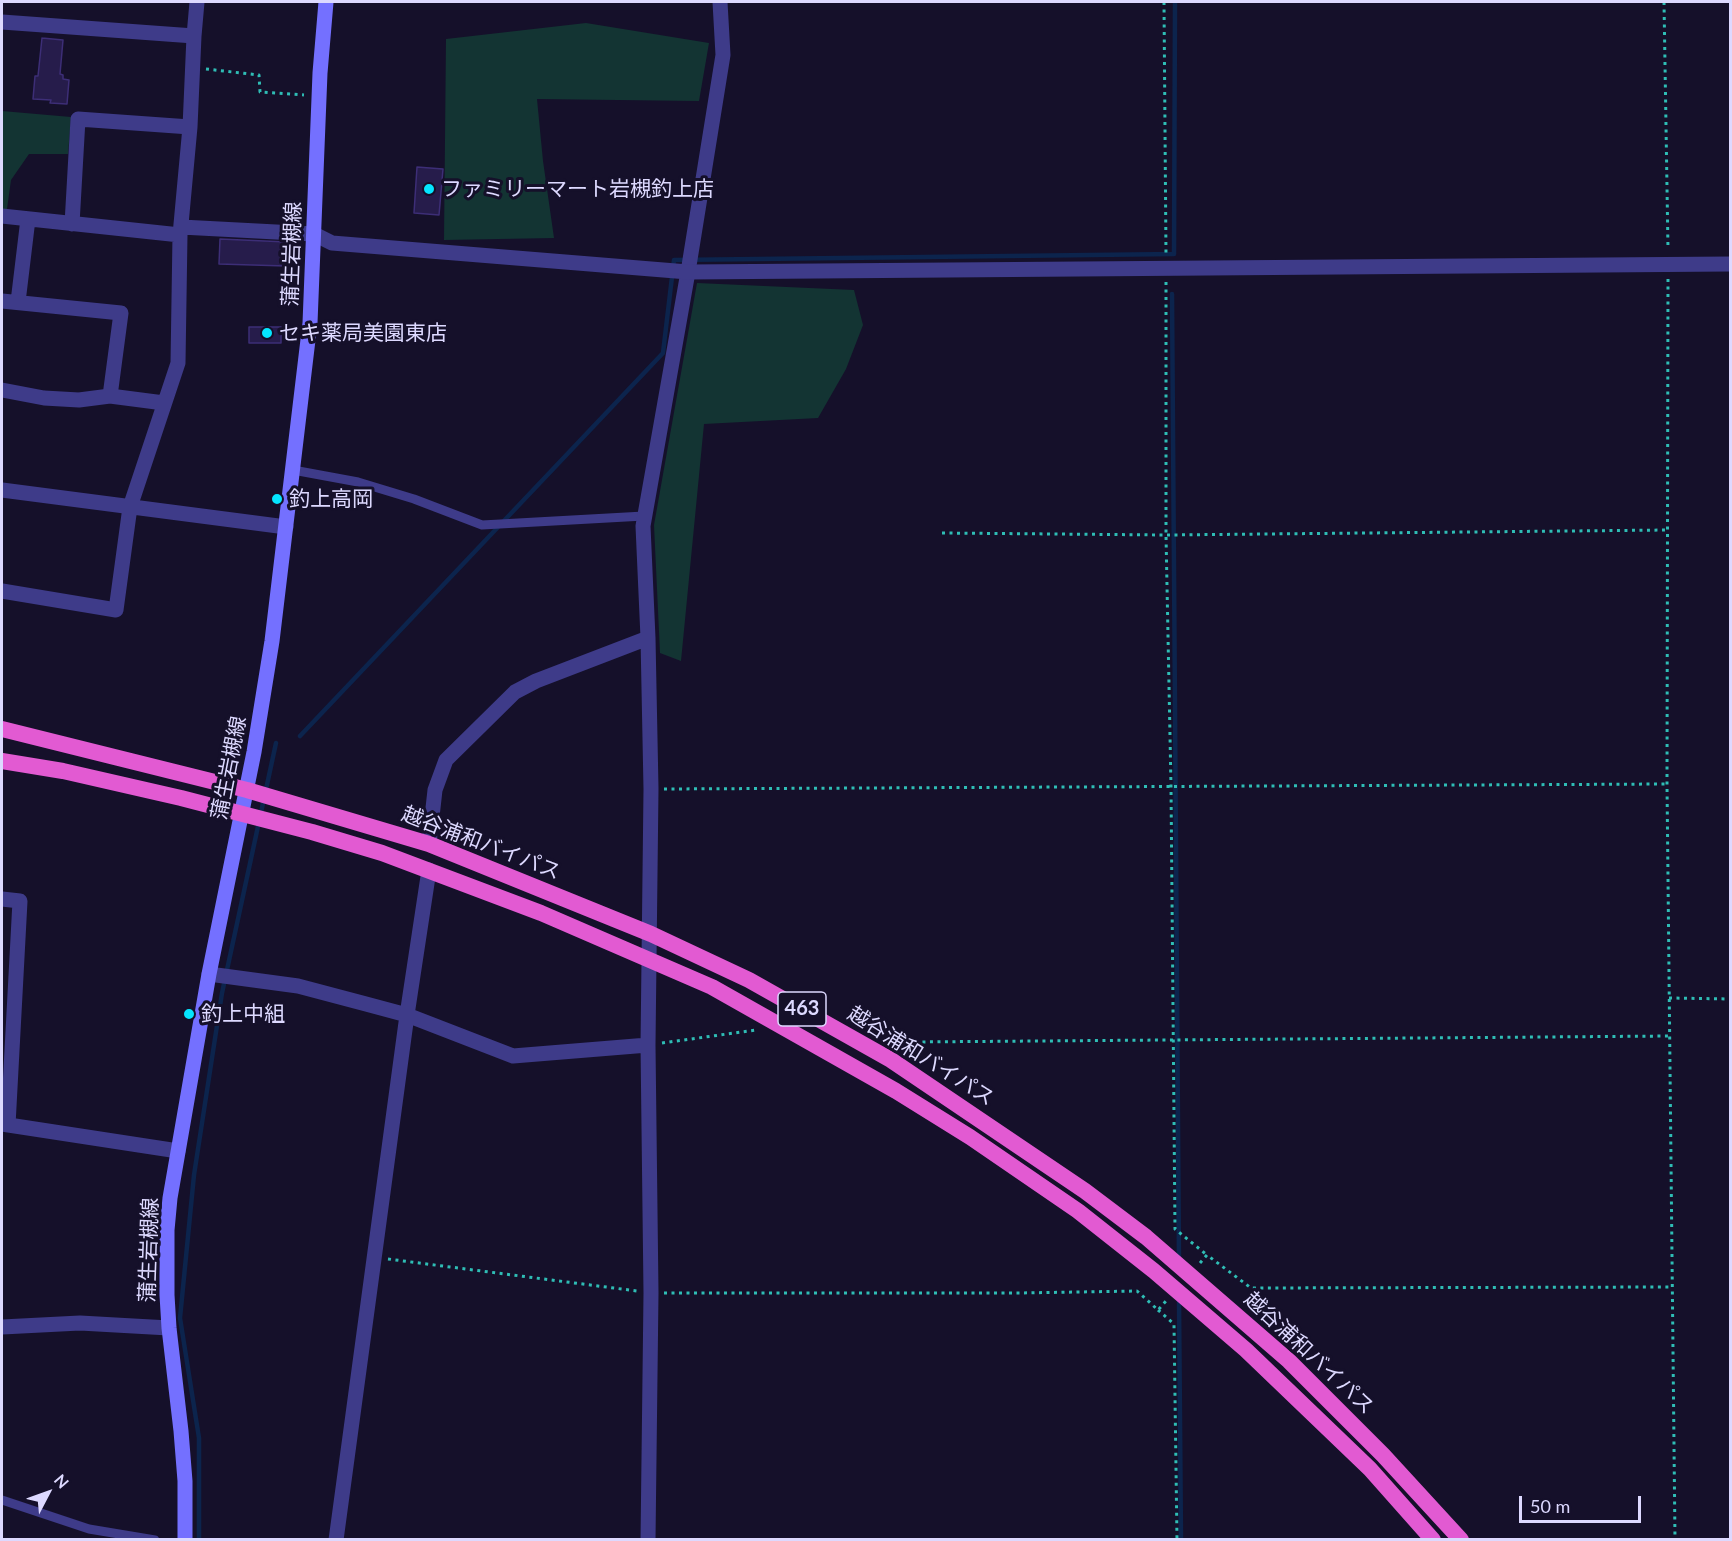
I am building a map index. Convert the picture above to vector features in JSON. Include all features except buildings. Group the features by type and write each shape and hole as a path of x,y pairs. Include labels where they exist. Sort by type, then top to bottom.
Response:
{"highway":[{"name":"越谷浦和バイパス","path":"2,729 247,790 429,844 651,934 749,980 891,1060 1084,1191 1146,1237 1288,1361 1383,1455 1461,1539"},
{"name":"越谷浦和バイパス","path":"2,760 63,771 242,813 382,852 541,913 712,987 896,1091 970,1137 1078,1211 1246,1350 1370,1469 1433,1539"}],"main road":[{"name":"蒲生岩槻線","path":"185,1539 185,1481 166,1295 167,1230 208,974 247,790 262,706 286,527 308,343 326,2"}],"street":[{"path":"2,591 116,610 130,507 178,363 181,231 197,2"},
{"path":"648,1539 651,1293 648,1045 651,789 648,638 642,526 688,272 723,55 720,2"},
{"path":"2,22 194,36"},
{"path":"72,224 78,120 190,127"},
{"path":"2,216 72,224 181,231 314,234 332,243 688,272 1731,264"},
{"path":"18,302 28,219"},
{"path":"2,301 121,313 110,396"},
{"path":"2,390 44,398 79,400 110,396 164,403"},
{"path":"2,490 286,527"},
{"path":"429,844 435,790 446,760 515,692 536,681 648,638"},
{"path":"336,1539 407,1015 429,870"},
{"path":"2,899 20,901 8,990 5,1125 178,1151"},
{"path":"208,974 298,986 407,1015 513,1056 648,1045"},
{"path":"2,1327 80,1323 168,1329"}],"lane":[{"path":"293,470 358,483 414,499 482,525 644,516"},
{"path":"2,1500 89,1529 155,1539"}],"path":[{"path":"1164,2 1166,535 1175,1228 1251,1288 1672,1287"},
{"path":"1664,2 1668,264 1667,784 1674,1539"},
{"path":"193,68 259,75 260,92 320,96"},
{"path":"942,533 1166,535 1668,530"},
{"path":"651,789 1667,784"},
{"path":"1669,998 1731,999"},
{"path":"648,1045 782,1027"},
{"path":"891,1060 912,1042 1670,1036"},
{"path":"1190,1275 1207,1255"},
{"path":"374,1258 651,1293 1137,1291 1174,1324 1177,1539"},
{"path":"1158,1310 1175,1289"}],"green space":[{"path":"586,23 709,43 699,101 537,99 554,238 444,240 446,39"},
{"path":"2,111 71,117 68,154 29,154 11,180 7,209 2,209"},
{"path":"697,283 854,290 863,325 846,369 818,418 704,424 681,661 660,653 654,525"}],"waterway":[{"path":"300,736 663,353 674,260 1174,254 1175,2"},
{"path":"1172,294 1179,1260"},
{"path":"199,1540 199,1438 180,1318 194,1175 222,993 276,743"},
{"path":"1179,1299 1181,1540"}],"place":[{"name":"ファミリーマート岩槻釣上店","path":"429,189"},
{"name":"セキ薬局美園東店","path":"267,333"},
{"name":"釣上高岡","path":"277,499"},
{"name":"釣上中組","path":"189,1014"}]}
